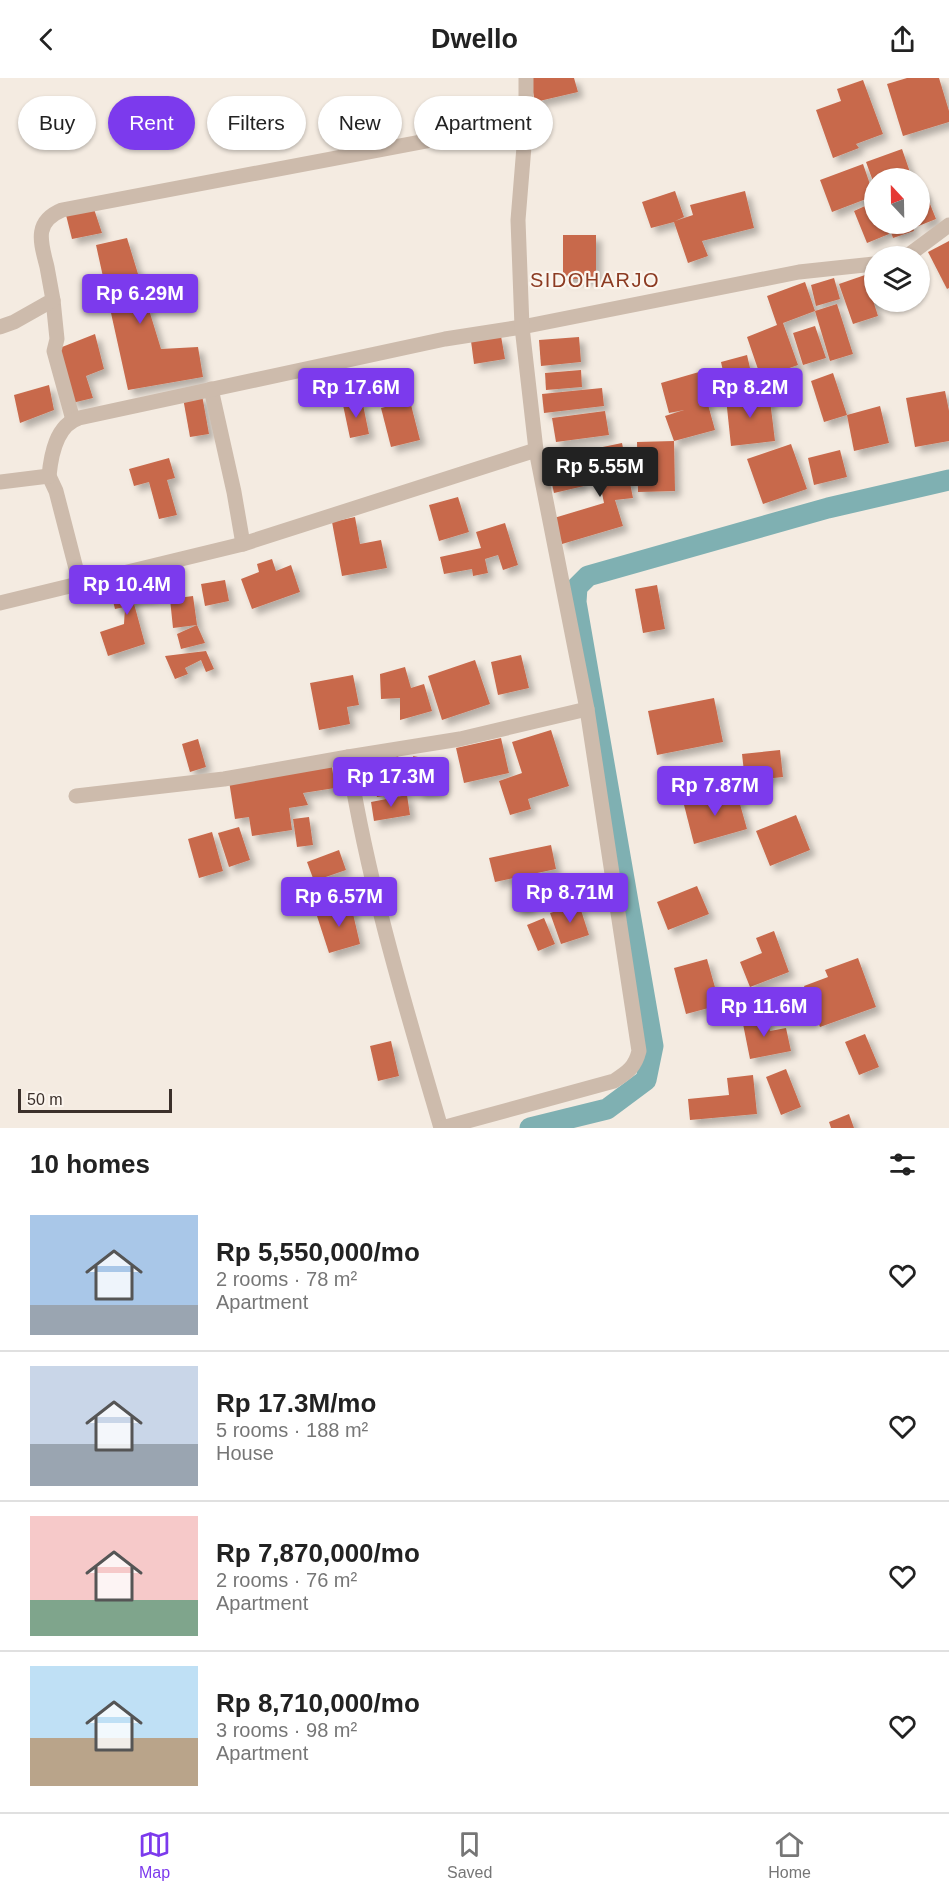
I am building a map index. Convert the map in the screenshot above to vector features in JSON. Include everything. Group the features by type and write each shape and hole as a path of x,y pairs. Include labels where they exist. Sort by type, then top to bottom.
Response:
{"street":[{"path":"526,78 526,96"},
{"path":"73,420 54,351 57,339 53,300 41,244 41,232 48,218 62,210 414,143"},
{"path":"348,758 366,853 386,939 442,1128 614,1081 630,1071 636,1063 639,1051 587,709 536,450 522,327 518,220 524,150"},
{"path":"921,246 949,225"},
{"path":"80,584 56,491 49,477 58,438 67,423 73,420 445,339 522,327 799,272 864,265"},
{"path":"0,327 14,322 53,300"},
{"path":"211,389 243,544"},
{"path":"0,603 243,544 536,450"},
{"path":"0,482 49,477"},
{"path":"76,796 224,779 460,739 587,709"}],"building":[{"path":"530,78 574,78 578,92 553,98 553,96 534,96"},
{"path":"907,78 939,78 949,111 949,122 903,136 887,84"},
{"path":"863,80 883,134 856,144 859,148 833,158 816,110 841,101 837,89"},
{"path":"902,149 909,168 868,168 866,162"},
{"path":"863,164 864,200 832,212 820,180"},
{"path":"675,191 684,217 675,221 693,215 690,205 745,191 754,228 702,241 708,256 688,263 674,222 651,228 642,202"},
{"path":"930,204 936,219 930,221"},
{"path":"864,206 864,234 889,234 867,243 854,211"},
{"path":"94,209 102,233 72,239 66,215"},
{"path":"892,234 905,234 893,238"},
{"path":"563,235 596,235 596,279 563,279"},
{"path":"127,238 161,349 198,347 203,377 128,390 96,245"},
{"path":"949,241 949,288 947,289 930,256 930,251"},
{"path":"864,275 864,312 877,312 878,316 853,324 839,284"},
{"path":"834,278 840,299 816,306 811,285"},
{"path":"805,282 815,311 783,323 798,365 761,378 747,337 777,325 767,296"},
{"path":"837,304 853,354 830,361 815,311"},
{"path":"815,326 826,358 803,365 793,333"},
{"path":"95,334 104,369 86,376 93,398 72,403 57,349"},
{"path":"501,336 505,359 474,364 471,341"},
{"path":"579,337 581,362 541,366 539,340"},
{"path":"747,355 756,394 727,390 721,362"},
{"path":"581,370 582,387 546,390 545,373"},
{"path":"699,372 715,430 674,441 665,416 684,410 669,413 661,383"},
{"path":"833,373 847,415 824,422 811,381"},
{"path":"49,385 54,410 20,423 14,395"},
{"path":"602,388 604,406 544,413 542,394"},
{"path":"945,391 949,411 949,441 915,447 906,398"},
{"path":"769,392 775,441 731,446 726,398"},
{"path":"202,395 209,434 190,437 183,398"},
{"path":"362,400 369,434 350,438 343,405"},
{"path":"410,401 420,440 391,447 381,408"},
{"path":"880,406 889,443 854,451 847,415"},
{"path":"605,411 609,435 556,442 552,418"},
{"path":"674,441 675,491 638,492 637,442"},
{"path":"622,443 633,498 615,500 623,526 562,544 554,518 604,503 593,449"},
{"path":"791,444 807,489 763,504 747,459"},
{"path":"840,450 847,477 814,485 808,458"},
{"path":"169,458 175,478 167,480 177,515 159,519 149,482 134,486 129,469"},
{"path":"573,458 584,486 554,493 548,466"},
{"path":"458,497 469,532 439,541 429,505"},
{"path":"355,517 360,544 381,540 387,568 342,576 332,522"},
{"path":"505,523 518,565 503,570 498,555 485,559 488,573 473,576 472,569 444,574 440,557 481,548 476,532"},
{"path":"272,559 276,571 291,565 300,592 252,609 241,579 259,572 257,564"},
{"path":"149,576 153,596 133,600 145,644 108,656 100,632 124,624 125,607 115,609 109,585"},
{"path":"225,580 229,601 205,606 201,584"},
{"path":"657,585 665,629 643,633 635,589"},
{"path":"193,596 197,625 173,628 170,599"},
{"path":"197,625 205,643 181,649 177,634"},
{"path":"206,651 214,669 206,672 201,660 185,668 188,674 175,679 165,656"},
{"path":"521,655 529,688 498,695 491,662"},
{"path":"475,660 490,704 442,720 428,676"},
{"path":"405,667 411,688 424,684 432,711 400,720 400,698 381,699 380,674"},
{"path":"353,675 359,705 347,707 350,724 319,730 310,683"},
{"path":"714,698 723,742 657,755 648,711"},
{"path":"551,730 569,786 528,799 531,809 510,815 499,781 522,773 512,742"},
{"path":"501,738 509,773 464,783 456,748"},
{"path":"198,739 206,767 190,772 182,744"},
{"path":"780,750 783,777 745,781 742,754"},
{"path":"398,755 404,793 377,797 371,760"},
{"path":"413,756 433,760 438,790 419,793"},
{"path":"332,767 335,788 303,793 308,805 289,808 292,830 252,836 249,817 235,819 229,781"},
{"path":"736,790 747,829 694,844 684,805"},
{"path":"407,795 410,815 374,821 371,802"},
{"path":"796,815 810,850 770,866 756,831"},
{"path":"309,817 313,845 297,847 293,819"},
{"path":"239,827 250,860 229,867 218,833"},
{"path":"212,832 223,871 199,878 188,839"},
{"path":"551,845 556,869 495,882 489,858"},
{"path":"339,850 346,870 314,881 307,862"},
{"path":"527,884 531,909 516,911 513,886"},
{"path":"697,886 709,914 668,930 657,902"},
{"path":"579,904 589,935 561,944 550,913"},
{"path":"351,905 360,944 329,953 316,913"},
{"path":"544,918 555,944 538,951 527,925"},
{"path":"774,931 789,972 750,987 740,962 762,953 756,938"},
{"path":"858,958 876,1007 820,1027 804,986 828,977 825,970"},
{"path":"707,959 720,1005 686,1014 674,968"},
{"path":"766,1015 770,1031 786,1028 791,1051 750,1059 742,1019"},
{"path":"865,1034 879,1067 859,1075 845,1042"},
{"path":"391,1041 399,1076 378,1081 370,1046"},
{"path":"786,1069 801,1107 781,1115 766,1077"},
{"path":"753,1075 757,1114 690,1120 688,1099 729,1095 727,1078"},
{"path":"849,1114 854,1128 831,1128 829,1122"}],"waterway":[{"path":"530,1128 607,1109 646,1080 653,1046 576,602 577,587 588,576 828,508 949,480"}],"district":[{"name":"SIDOHARJO","path":"595,280"}]}
